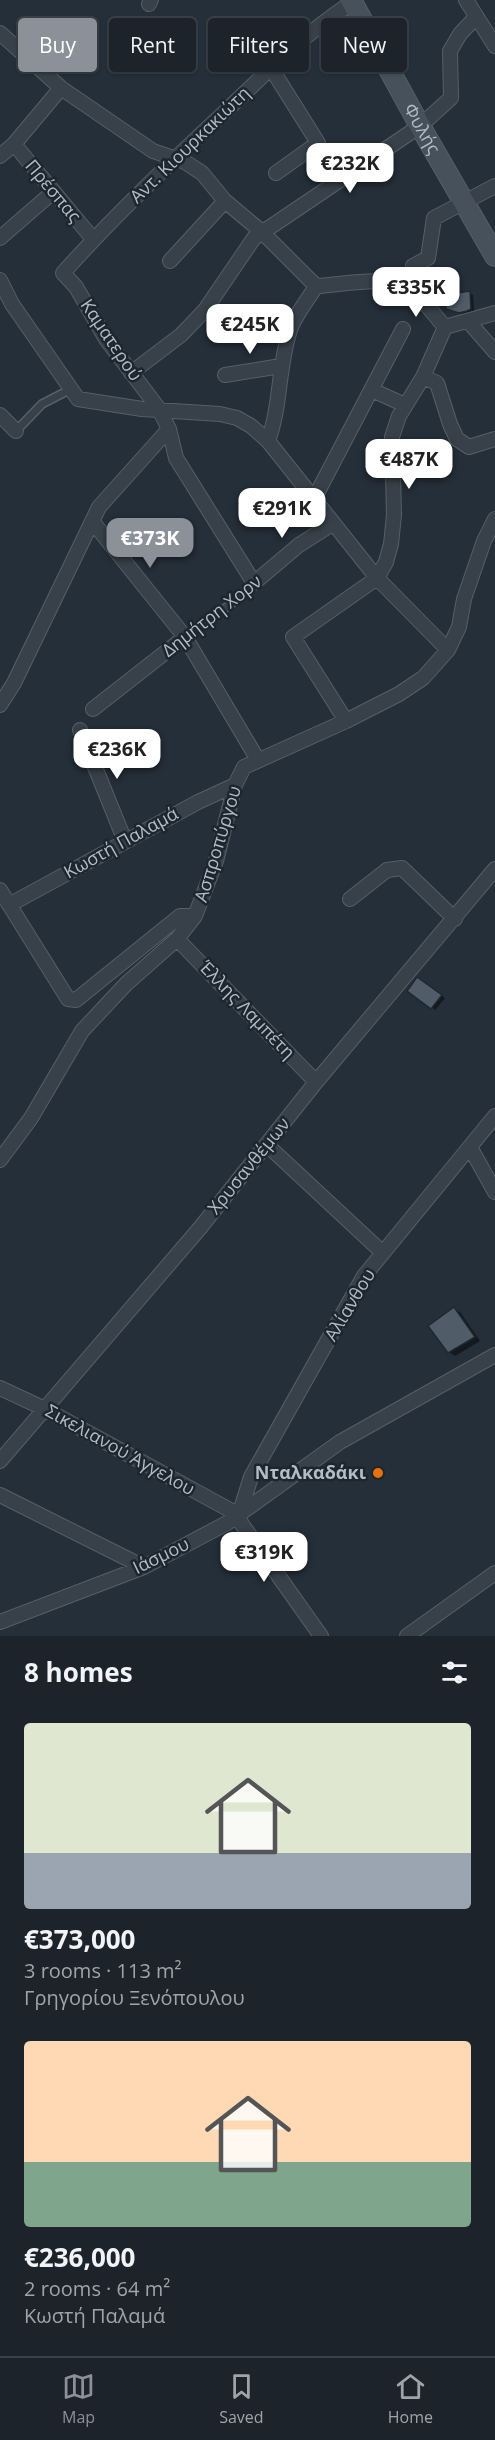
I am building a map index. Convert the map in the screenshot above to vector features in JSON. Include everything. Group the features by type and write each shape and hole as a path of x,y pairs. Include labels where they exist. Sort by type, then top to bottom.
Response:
{"main road":[{"name":"Φυλής","path":"352,1 420,126 495,255"}],"street":[{"path":"466,0 495,46"},
{"name":"Αντ. Κιουρκακιώτη","path":"309,33 352,1"},
{"path":"131,373 181,335 205,310 254,238 420,126 452,98 450,51 460,34 476,17"},
{"path":"0,33 61,88 153,151 202,173 225,201 262,232 316,286 385,280 409,289 445,327"},
{"name":"Αντ. Κιουρκακιώτη","path":"63,273 93,239 267,72"},
{"path":"274,72 318,143 276,173"},
{"path":"0,156 14,144 61,88"},
{"name":"Πρέσπας","path":"14,144 93,239"},
{"path":"409,289 413,266 428,258 434,218 495,186"},
{"path":"0,238 53,192"},
{"path":"170,261 225,201"},
{"name":"Καματερού","path":"63,273 76,287 106,339 159,409 170,429 176,458 254,583"},
{"path":"0,280 6,308 78,399 142,409 220,414 237,418 251,426 268,441 377,578 448,650"},
{"path":"268,441 273,426 281,366 291,327 316,286"},
{"path":"445,327 495,313"},
{"path":"468,321 495,352"},
{"path":"346,721 293,637 377,578 386,562 391,544 394,515 392,437 399,416 423,377 445,327"},
{"path":"314,499 403,329"},
{"path":"225,375 281,366"},
{"path":"423,377 437,383 457,439 469,447 495,439"},
{"path":"372,390 405,405"},
{"path":"0,415 16,431"},
{"path":"0,705 7,684 99,507 170,429"},
{"name":"Ασπροπύργου","path":"0,1160 31,1118 82,1031 126,984 177,939 195,916 216,861 235,785 244,767 346,721 399,694 423,678 448,650 459,627 465,598 484,541 495,519"},
{"path":"92,521 185,637 258,760"},
{"name":"Δημήτρη Χορν","path":"254,583 299,545 332,524"},
{"name":"Δημήτρη Χορν","path":"93,709 185,637"},
{"path":"80,730 125,841"},
{"name":"Κωστή Παλαμά","path":"9,905 198,802 235,785"},
{"path":"350,899 387,870 402,868 455,919"},
{"name":"Χρυσανθέμων","path":"0,1461 200,1228 316,1082 495,869"},
{"path":"0,890 68,999 76,1000 180,916 195,916"},
{"name":"Έλλης Λαμπέτη","path":"177,939 316,1082"},
{"name":"Αλίανθου","path":"239,1515 251,1477 364,1276 495,1116"},
{"path":"267,1145 383,1253"},
{"path":"470,1147 495,1192"},
{"name":"Ιάσμου","path":"0,1622 144,1567 239,1515 340,1442 495,1355"},
{"name":"Σικελιανού Άγγελου","path":"0,1388 44,1408 239,1515"},
{"path":"0,1495 144,1567"},
{"path":"239,1515 241,1523 321,1636"},
{"path":"408,1636 495,1574"}],"lane":[{"path":"16,431 42,404 71,389"},
{"name":"Δημήτρη Χορν","path":"185,637 235,601 254,583"}],"building":[{"path":"470,291 471,309 459,313 446,309 443,295"},
{"path":"417,977 442,995 431,1009 407,991"},
{"path":"454,1307 475,1337 448,1353 428,1326"}],"place":[{"name":"Νταλκαδάκι","path":"378,1473"}]}
